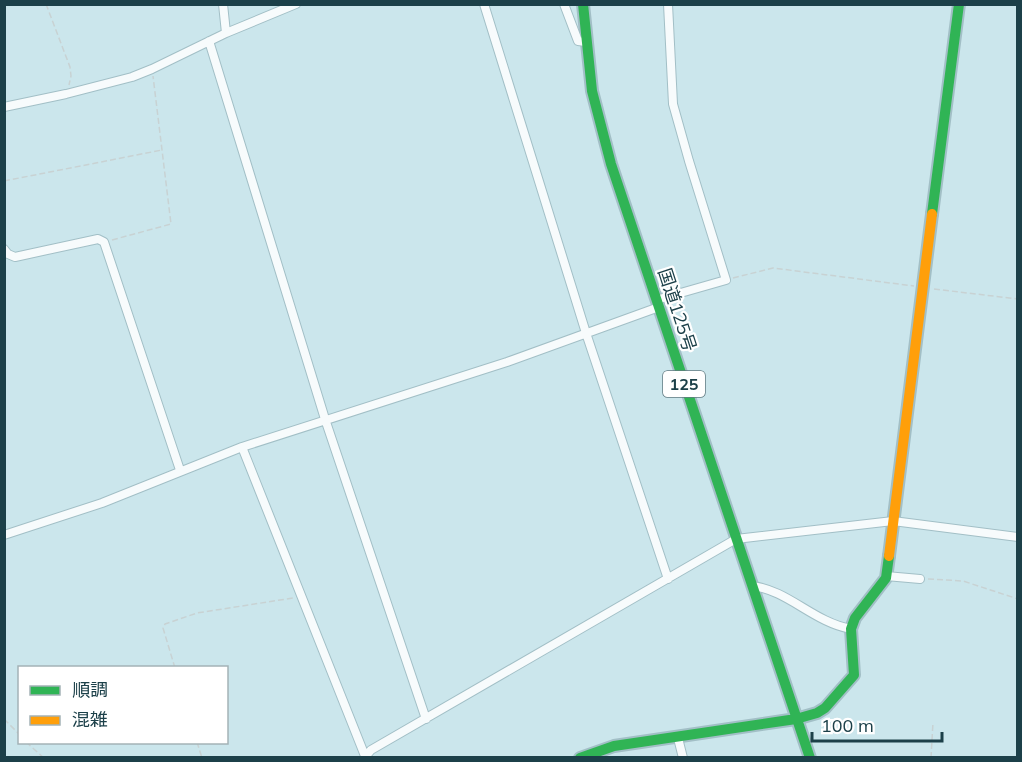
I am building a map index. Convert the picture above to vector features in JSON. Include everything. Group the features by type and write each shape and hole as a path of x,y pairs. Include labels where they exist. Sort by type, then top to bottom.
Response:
{"main road":[{"name":"国道125号","path":"583,4 592,91 604,142 810,758"},
{"path":"580,758 614,746 796,719 817,713 825,708 854,675 851,629 855,618 886,576 959,4"}],"street":[{"path":"223,4 226,33"},
{"path":"4,107 115,82 152,69 226,33 296,4"},
{"path":"484,4 586,333 668,579"},
{"path":"564,4 578,41 586,42"},
{"path":"4,535 102,503 242,447 466,375 726,280 673,104 668,4"},
{"path":"209,41 325,419 426,719"},
{"path":"4,249 15,257 98,239 104,242 180,470"},
{"path":"242,447 365,757 371,750 736,540 893,521 1017,537"},
{"path":"886,576 920,579"},
{"path":"752,586 771,590 819,618 851,629"},
{"path":"678,738 683,758"}],"path":[{"path":"46,4 70,67 71,76 66,94"},
{"path":"104,242 171,224 152,69"},
{"path":"4,181 162,150"},
{"path":"726,280 773,268 1017,299"},
{"path":"920,579 963,581 1017,599"},
{"path":"174,666 163,628 165,624 197,613 303,597"},
{"path":"4,719 18,733"},
{"path":"931,758 933,722"},
{"path":"28,744 44,758"}],"traffic: fast":[{"path":"583,4 592,91 611,164 810,758"},
{"path":"932,214 959,4"},
{"path":"580,758 614,746 796,719 817,713 825,708 854,675 851,629 855,618 886,578 889,556"}],"traffic: slow":[{"path":"889,556 932,214"}]}
